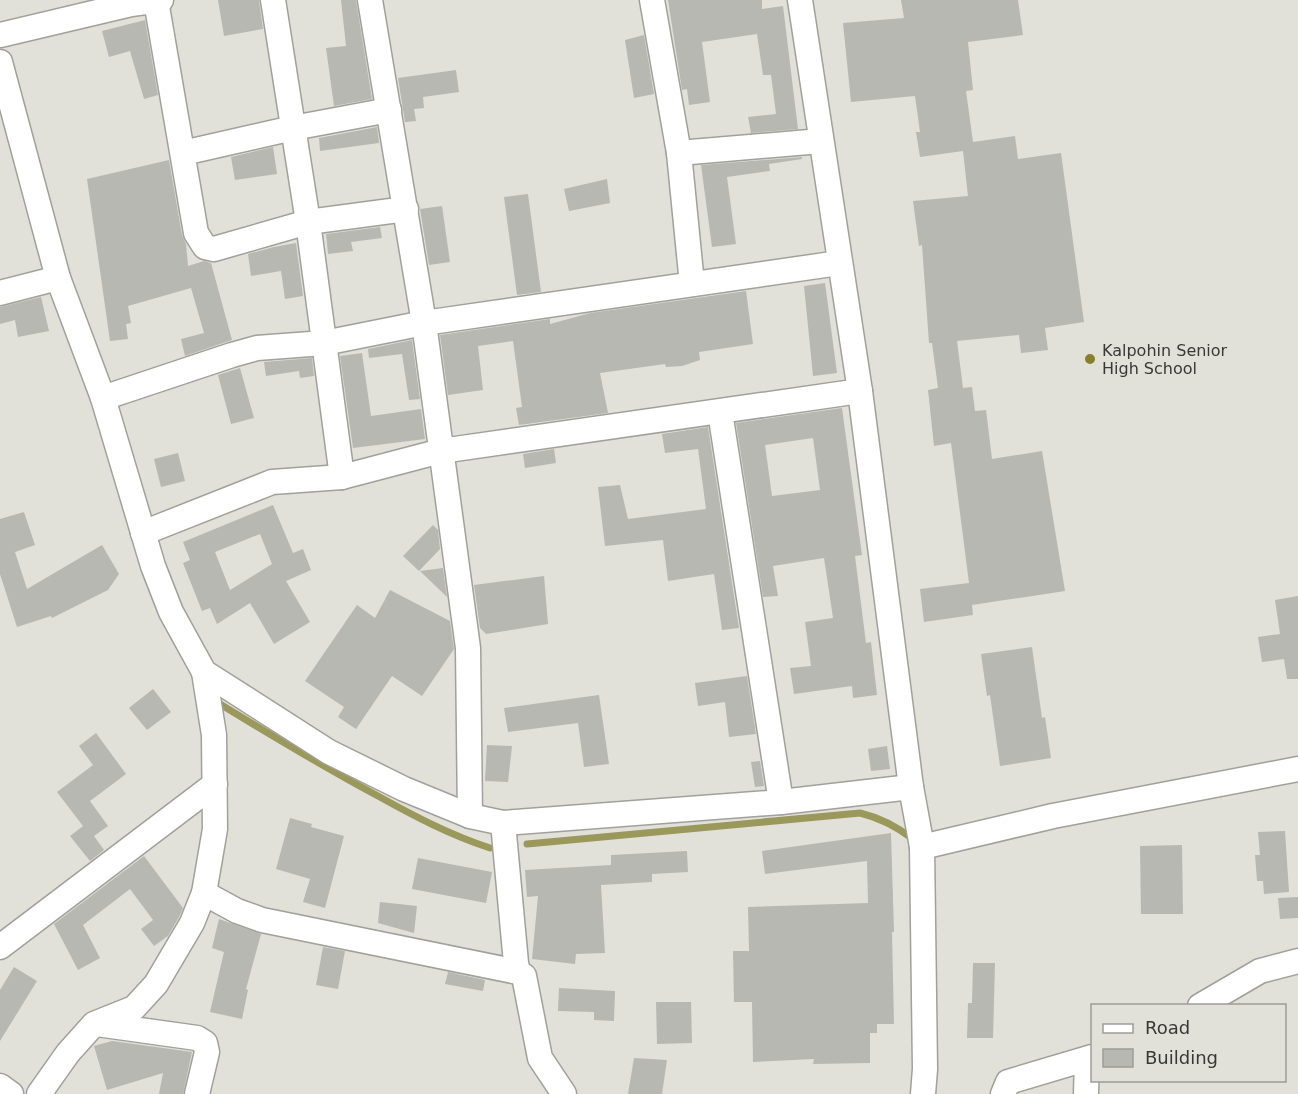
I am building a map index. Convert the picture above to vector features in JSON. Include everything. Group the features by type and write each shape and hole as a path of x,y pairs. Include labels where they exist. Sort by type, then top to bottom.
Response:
{"street":[{"path":"273,0 308,222 342,477"},
{"path":"370,0 424,323 468,648 470,816"},
{"path":"652,0 680,153 692,284"},
{"path":"800,0 860,391 911,787 922,847 925,1069 923,1094"},
{"path":"0,35 131,2 159,1 196,233 205,247 214,249 308,222 406,209"},
{"path":"0,62 58,278 103,398 153,566 171,612 204,672 214,735 215,829 204,892 192,923 156,984 134,1008 94,1024 68,1053 39,1094"},
{"path":"183,153 293,128 389,110"},
{"path":"680,153 821,141"},
{"path":"103,398 257,348 324,343 424,323 839,263"},
{"path":"0,293 58,278"},
{"path":"142,533 272,482 342,477 441,451 860,391"},
{"path":"720,412 781,802"},
{"path":"204,672 329,752 404,789 470,816 503,823 781,802 911,787"},
{"path":"922,847 1053,816 1298,769"},
{"path":"0,947 214,784"},
{"path":"503,823 518,972"},
{"path":"204,892 237,911 261,920 518,972 524,976 540,1058 564,1094"},
{"path":"1202,1004 1260,971 1298,961"},
{"path":"94,1024 197,1038 204,1043 207,1052 197,1094"},
{"path":"1004,1094 1008,1082 1090,1058 1086,1094"},
{"path":"0,1086 11,1094"}],"building":[{"path":"218,0 259,0 263,29 224,36"},
{"path":"341,0 356,0 372,99 334,106 326,48 346,46"},
{"path":"668,0 762,0 762,9 783,6 798,129 751,133 748,117 776,114 771,75 763,75 757,34 702,42 710,102 689,105 687,89 682,90"},
{"path":"901,0 1018,0 1023,35 968,42 973,90 966,91 973,142 1015,136 1018,159 1061,153 1084,322 1045,328 1048,350 1021,353 1019,335 957,341 963,388 972,387 975,411 986,410 992,459 1042,451 1065,591 972,605 973,615 924,622 920,589 969,583 951,443 934,446 928,390 938,388 932,343 929,343 922,245 919,246 913,201 968,196 963,151 920,157 916,132 920,132 915,96 851,102 843,23 904,18"},
{"path":"145,20 158,95 144,99 130,51 109,57 102,31"},
{"path":"644,35 654,94 634,98 625,40"},
{"path":"456,70 459,92 423,97 424,108 414,109 416,121 405,122 398,78"},
{"path":"377,127 379,143 320,151 319,138"},
{"path":"273,147 277,174 235,180 231,157"},
{"path":"802,157 802,159 769,164 770,171 727,177 736,244 712,247 701,165"},
{"path":"169,160 182,235 186,244 188,266 204,261 211,263 232,340 185,356 181,339 204,333 191,288 128,306 131,323 126,324 128,339 110,341 87,179"},
{"path":"607,179 610,203 569,211 564,189"},
{"path":"528,194 541,292 517,295 504,197"},
{"path":"442,206 450,262 429,265 420,209"},
{"path":"380,227 382,238 351,242 353,251 328,254 326,234"},
{"path":"296,243 303,296 285,299 281,271 251,276 248,254"},
{"path":"825,283 837,373 813,376 804,286"},
{"path":"746,291 753,344 699,352 700,360 682,366 666,367 665,364 600,373 608,413 519,425 516,408 522,407 513,341 478,346 483,390 448,395 440,335 550,319 550,324 590,313"},
{"path":"41,297 49,331 18,337 15,320 0,324 0,307"},
{"path":"412,340 420,399 409,400 402,354 369,358 368,349"},
{"path":"362,353 371,416 421,409 425,439 353,448 340,356"},
{"path":"312,358 314,376 300,378 299,371 266,376 264,362"},
{"path":"240,368 254,418 231,424 218,375"},
{"path":"842,408 862,555 855,556 866,643 871,642 877,695 853,698 852,686 794,694 790,668 811,666 805,622 833,618 824,558 773,566 778,596 763,597 736,423","holes":["813,438 820,490 772,496 765,445"]},
{"path":"708,427 739,628 722,630 714,574 668,581 663,540 605,546 598,487 620,485 628,519 706,509 698,449 665,453 662,434"},
{"path":"554,449 556,463 525,468 523,454"},
{"path":"178,453 185,481 161,487 154,459"},
{"path":"273,505 293,553 303,549 311,570 286,581 310,622 274,644 250,603 217,624 210,608 202,611 183,563 190,560 183,542","holes":["260,534 272,564 230,590 215,552"]},
{"path":"24,512 35,545 15,552 27,589 102,545 119,574 108,590 52,618 51,616 17,627 0,574 0,519"},
{"path":"433,525 438,530 440,549 419,571 403,556"},
{"path":"443,568 447,597 420,571"},
{"path":"544,576 548,624 486,634 480,628 474,585"},
{"path":"390,590 450,621 454,649 422,696 392,676 356,729 338,717 344,707 305,681 357,605 375,618"},
{"path":"1298,596 1298,679 1287,679 1284,659 1262,662 1258,637 1280,634 1275,600"},
{"path":"1032,647 1042,718 1045,717 1051,758 1000,766 990,695 987,696 981,654"},
{"path":"747,676 756,734 729,737 725,702 698,706 695,683"},
{"path":"153,689 171,712 147,730 129,708"},
{"path":"599,695 609,764 584,767 578,723 508,732 504,708"},
{"path":"96,733 126,774 90,801 108,826 94,836 104,850 90,861 70,836 83,826 57,792 93,765 79,746"},
{"path":"487,745 512,746 508,782 485,781"},
{"path":"887,746 890,769 871,771 868,749"},
{"path":"760,761 764,786 755,787 751,762"},
{"path":"290,818 312,824 311,827 344,836 325,908 303,902 310,879 276,869"},
{"path":"1285,831 1289,892 1264,894 1263,881 1257,881 1255,855 1260,855 1258,832"},
{"path":"891,833 894,1024 877,1024 877,1033 870,1033 870,1063 813,1064 814,1059 753,1062 752,1002 734,1002 733,951 749,951 748,907 868,903 867,861 765,874 762,851"},
{"path":"1182,845 1183,914 1141,914 1140,846"},
{"path":"687,851 688,872 652,874 652,882 601,885 605,953 576,954 575,964 532,959 538,896 527,897 525,870 611,865 611,855"},
{"path":"144,856 183,908 168,936 154,946 141,929 153,920 130,889 83,925 100,958 78,970 54,924"},
{"path":"418,858 492,872 486,903 412,889"},
{"path":"1298,897 1298,918 1280,919 1278,898"},
{"path":"380,902 417,906 414,933 378,923"},
{"path":"219,919 261,934 246,989 248,990 242,1019 210,1012 224,952 212,948"},
{"path":"323,947 345,951 338,989 316,985"},
{"path":"973,963 995,963 993,1038 967,1038 968,1003 972,1003"},
{"path":"14,967 37,981 0,1041 0,990"},
{"path":"448,972 485,980 483,991 445,984"},
{"path":"559,988 615,991 614,1021 594,1020 594,1012 558,1011"},
{"path":"656,1002 691,1002 692,1043 657,1044"},
{"path":"112,1041 192,1052 183,1094 159,1094 163,1073 107,1090 94,1046"},
{"path":"634,1058 667,1060 662,1094 628,1094"}],"waterway":[{"path":"215,701 405,811 446,831 490,848"},
{"path":"527,844 860,813 888,823 913,839"}],"place":[{"name":"Kalpohin Senior High School","path":"1090,359"}]}
